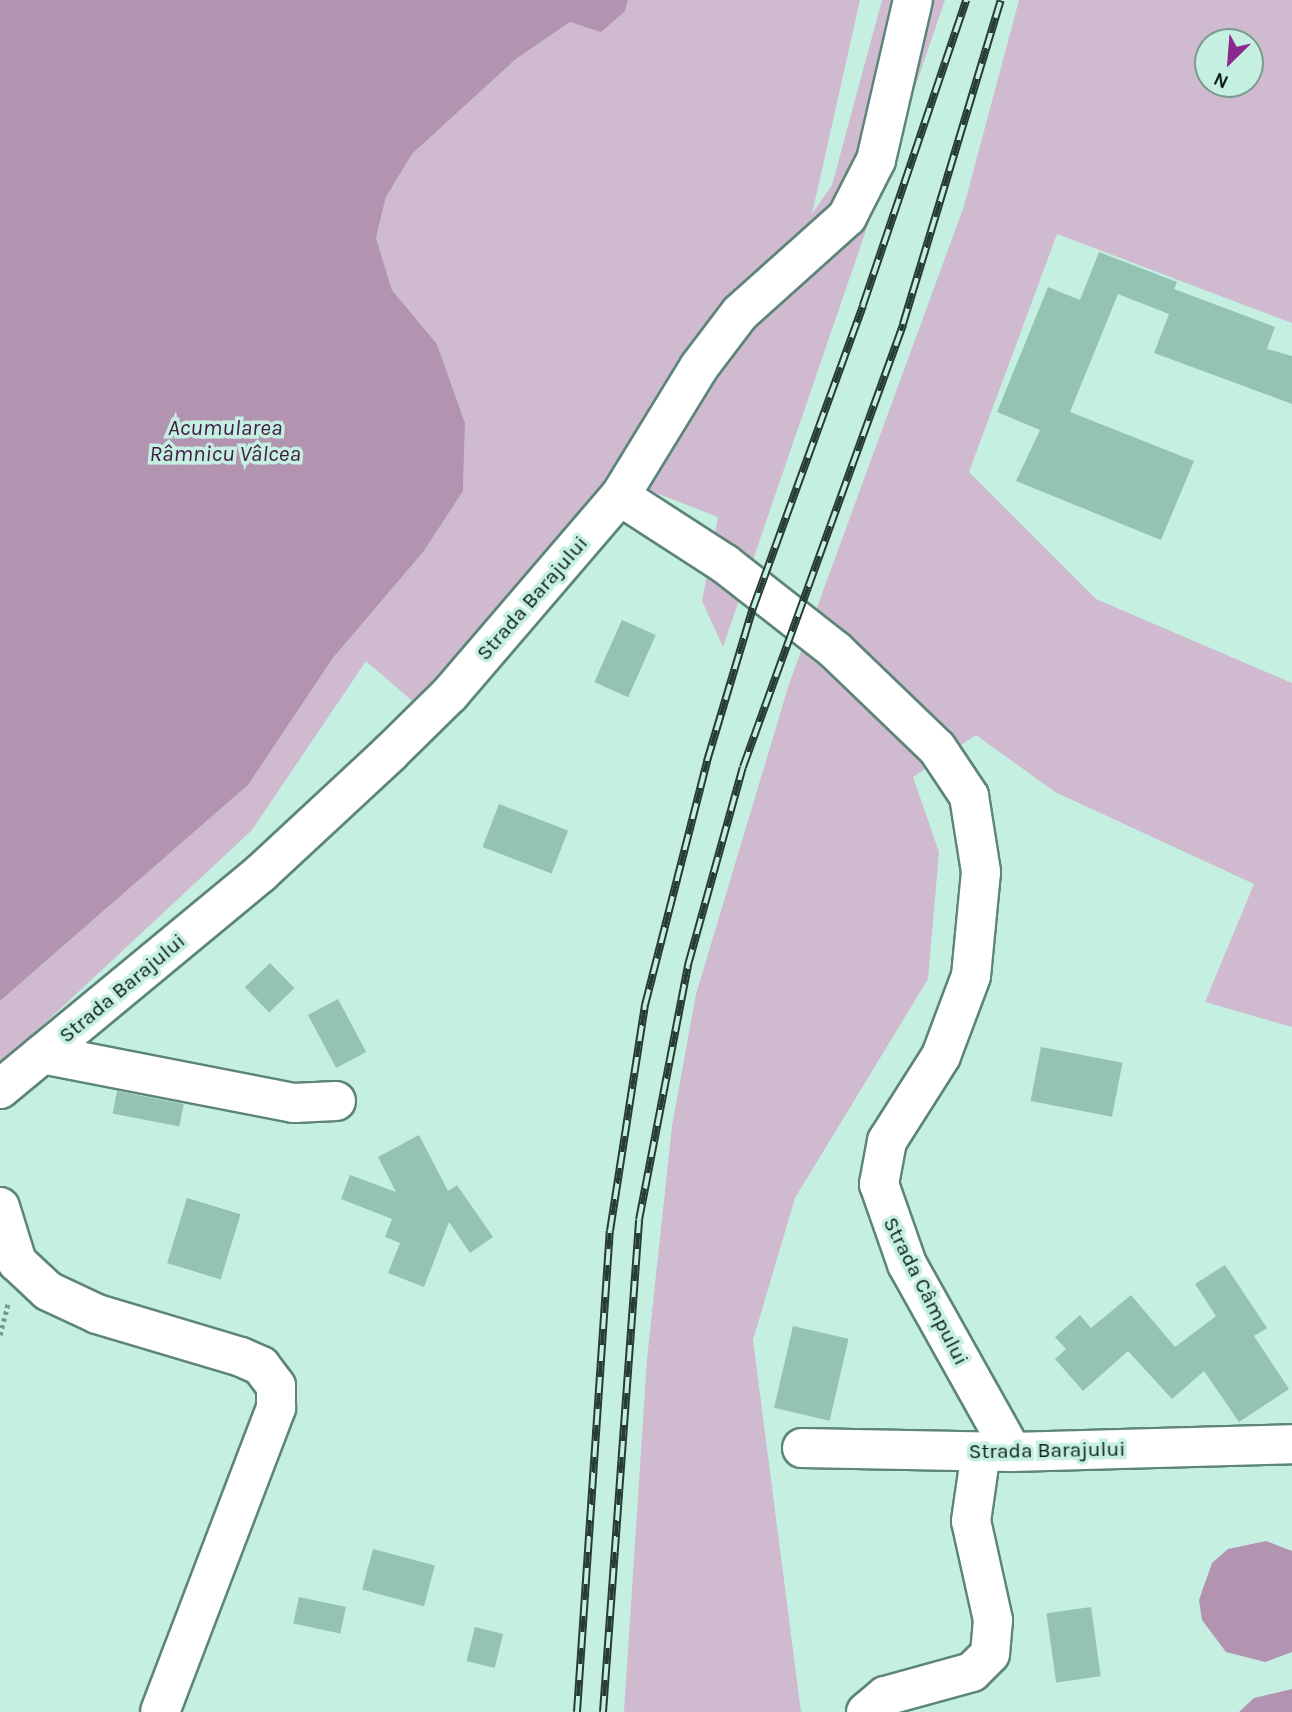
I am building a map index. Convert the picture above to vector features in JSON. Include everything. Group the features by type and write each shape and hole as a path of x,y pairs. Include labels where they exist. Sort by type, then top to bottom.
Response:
{"street":[{"name":"Strada Barajului","path":"0,1089 261,873 390,753 450,694 620,496 699,367 740,313 847,217 876,160 913,0"},
{"name":"Strada Câmpului","path":"620,496 725,564 835,650 937,748 969,796 981,872 971,976 941,1056 887,1141 879,1184 907,1265 996,1452"},
{"path":"42,1054 294,1103 336,1101"},
{"path":"0,1207 17,1262 48,1291 97,1314 241,1356 261,1366 276,1386 276,1408 160,1712"},
{"name":"Strada Barajului","path":"802,1448 996,1452 1292,1444"},
{"path":"866,1712 885,1696 972,1672 990,1654 993,1620 971,1521 996,1452"}],"shaded area":[{"path":"628,0 860,0 812,214 832,185 882,0 945,0 723,647 702,601 718,517 615,477 418,706 366,661 252,830 0,1065 0,1001 248,785 333,658 424,551 463,491 465,423 437,344 392,290 376,238 386,197 412,154 516,59 570,22 625,11"},
{"path":"1019,0 1292,0 1292,323 1057,234 969,472 1096,599 1292,683 1292,1027 1205,1002 1254,884 1055,792 976,735 913,777 939,852 928,979 795,1198 753,1340 801,1712 624,1712 647,1359 672,1126 696,994 789,684 964,206"}],"water":[{"name":"Acumularea Râmnicu Vâlcea","path":"0,0 628,0 625,11 601,32 570,22 516,59 412,154 386,197 376,238 392,290 437,344 465,423 463,491 424,551 333,658 248,785 0,1001"},
{"path":"1266,1541 1292,1551 1292,1652 1265,1662 1226,1652 1202,1620 1199,1600 1212,1563 1228,1549"},
{"path":"1292,1689 1292,1712 1239,1712 1254,1698"}],"building":[{"path":"1099,252 1177,282 1174,289 1275,327 1267,349 1292,356 1292,404 1154,353 1169,314 1118,294 1070,412 1194,461 1161,540 1016,481 1040,430 997,412 1048,287 1080,300"},
{"path":"622,620 656,635 628,697 594,682"},
{"path":"499,804 568,831 552,873 483,847"},
{"path":"270,963 294,988 269,1012 245,987"},
{"path":"338,999 366,1052 336,1068 308,1015"},
{"path":"1041,1047 1122,1063 1112,1117 1031,1101"},
{"path":"117,1091 184,1104 179,1127 113,1114"},
{"path":"419,1135 448,1191 457,1185 493,1237 470,1253 449,1222 424,1287 388,1273 400,1243 385,1237 392,1219 341,1199 350,1175 396,1192 378,1157"},
{"path":"187,1198 241,1214 221,1279 167,1263"},
{"path":"1225,1265 1267,1328 1254,1336 1289,1389 1239,1422 1204,1371 1172,1399 1128,1351 1083,1391 1055,1359 1066,1349 1055,1337 1080,1315 1091,1328 1131,1295 1175,1347 1216,1316 1195,1284"},
{"path":"793,1326 849,1339 830,1421 774,1408"},
{"path":"373,1549 435,1566 424,1606 362,1590"},
{"path":"299,1597 346,1607 340,1633 293,1623"},
{"path":"1091,1607 1101,1676 1056,1683 1046,1613"},
{"path":"475,1627 503,1634 495,1668 467,1661"}],"railway":[{"path":"577,1712 610,1231 645,1005 707,761 753,608 863,305 966,0"},
{"path":"603,1712 639,1220 688,965 743,767 903,324 1001,0"}]}
